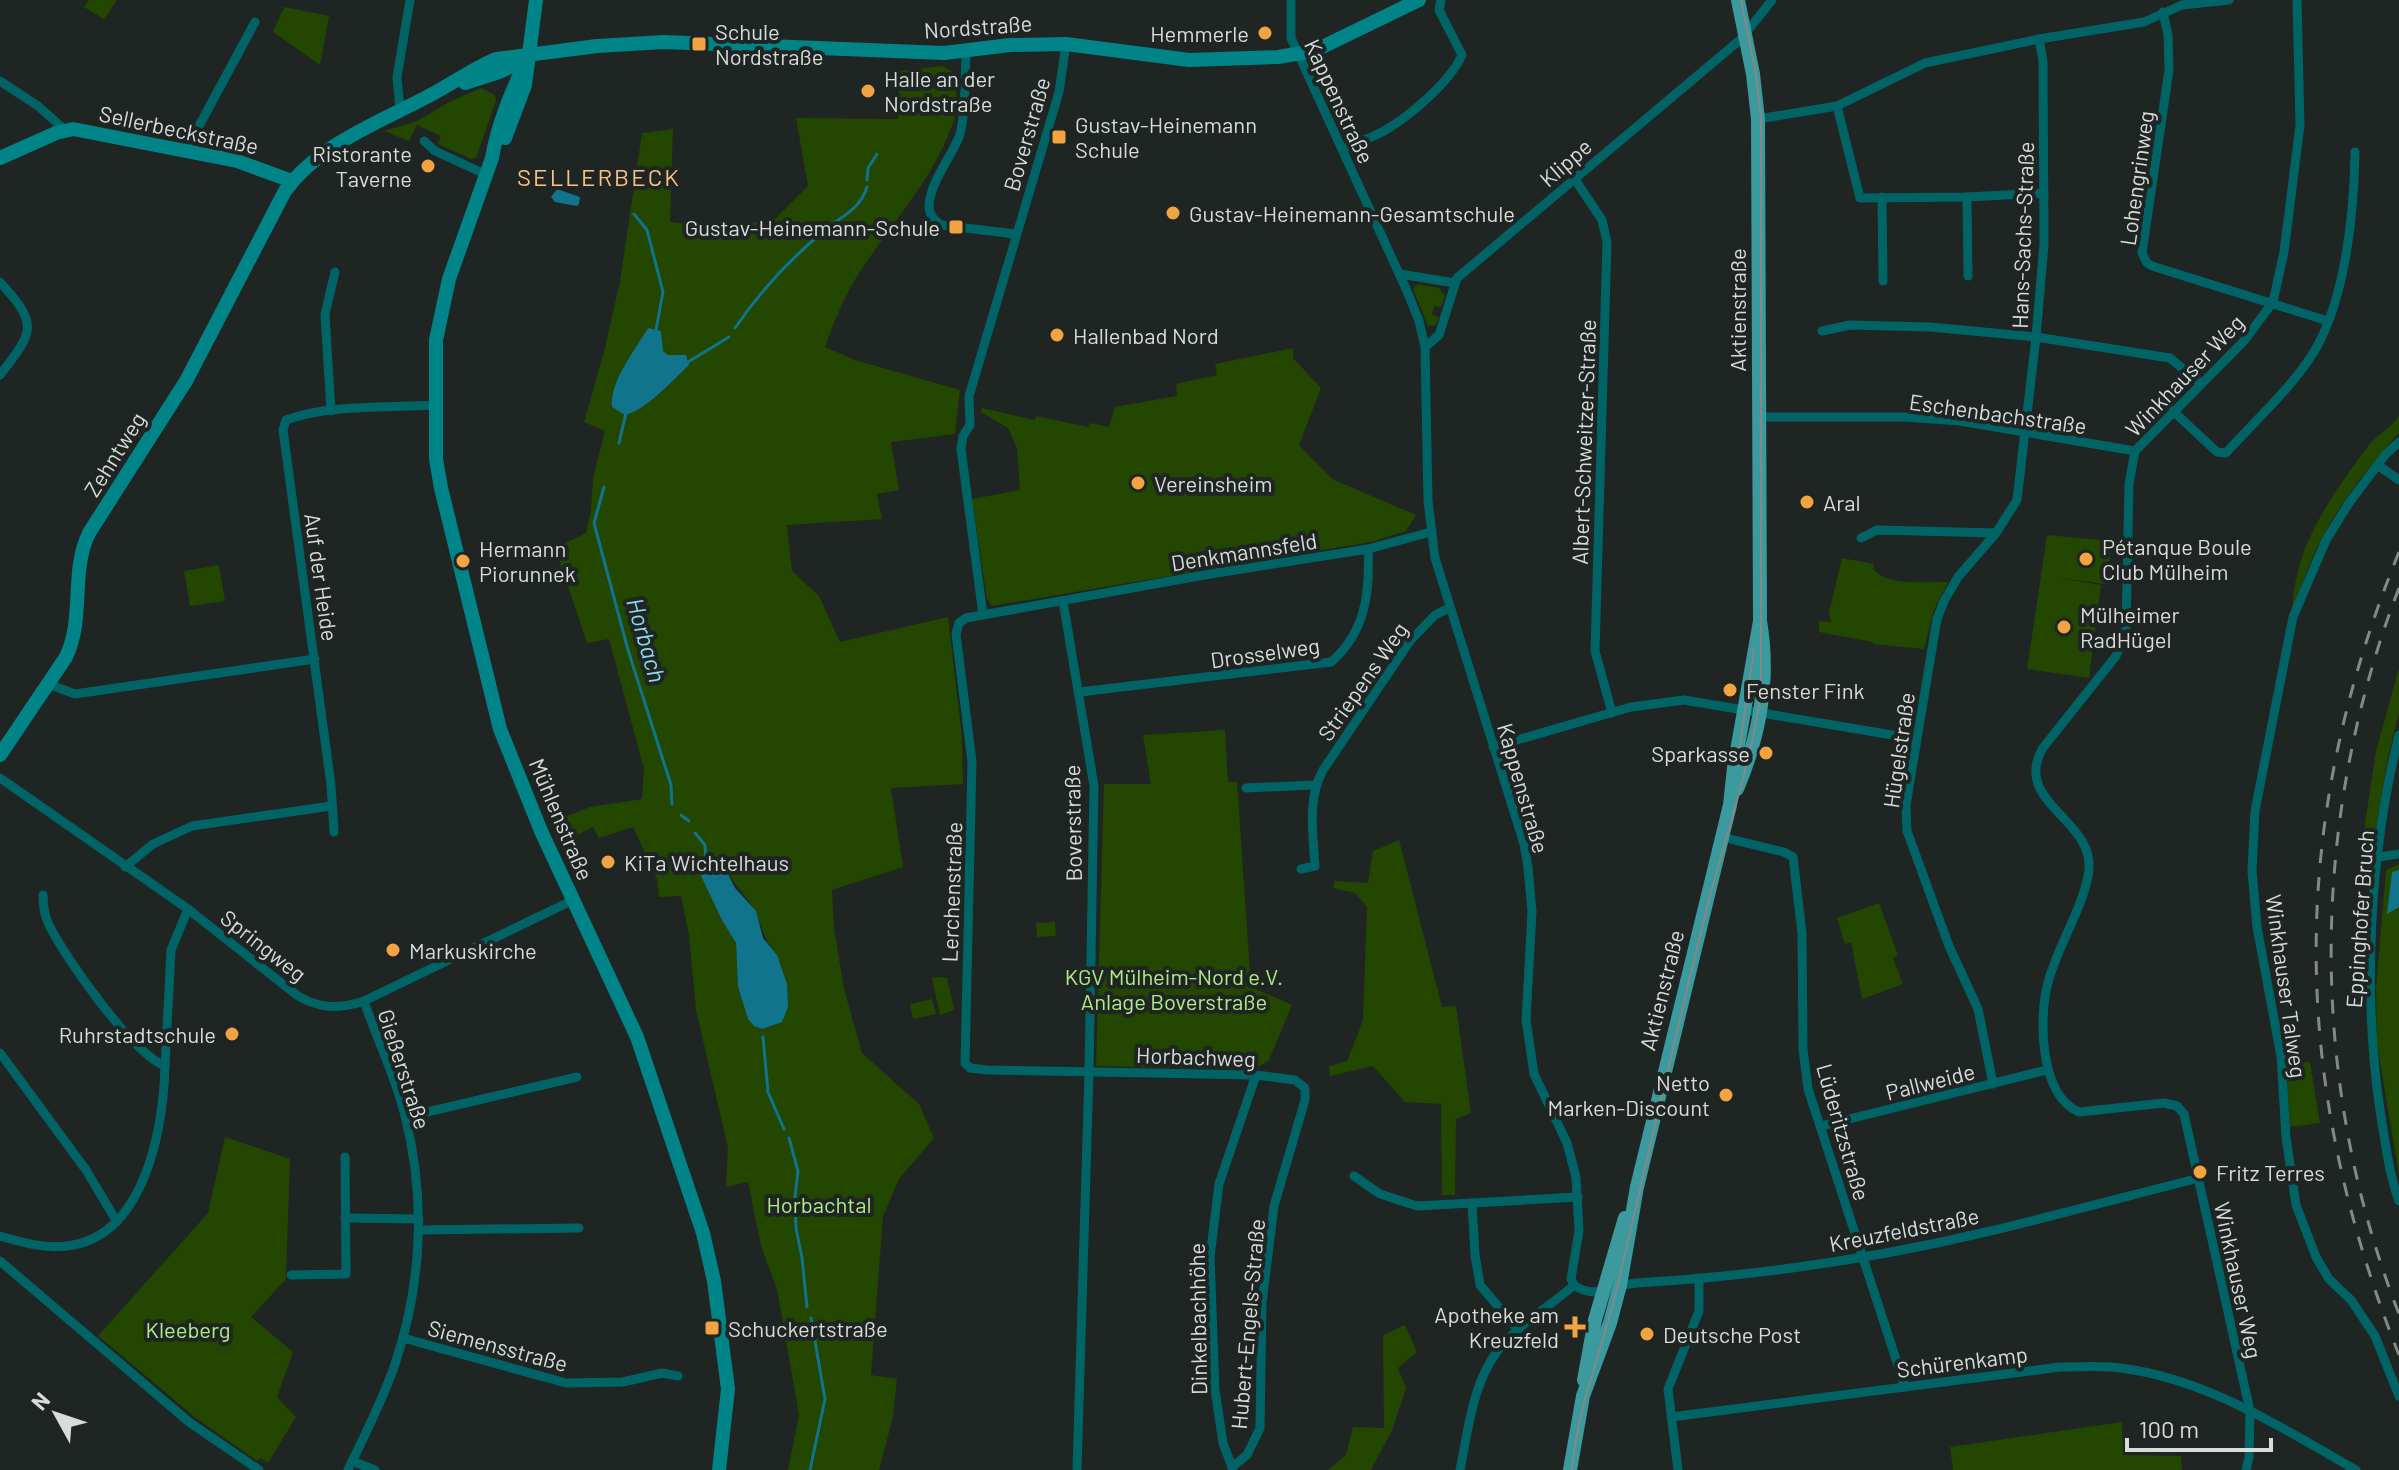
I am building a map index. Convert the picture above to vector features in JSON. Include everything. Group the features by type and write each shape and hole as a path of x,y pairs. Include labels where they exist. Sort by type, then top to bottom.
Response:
{"main road":[{"name":"Aktienstraße","path":"1730,805 1743,774 1760,715 1766,653 1760,621 1758,119 1753,74 1738,0"},
{"name":"Aktienstraße","path":"1570,1470 1585,1366 1612,1288 1730,805 1760,621"}],"street":[{"path":"400,110 397,77 410,0"},
{"name":"Mühlenstraße","path":"492,158 506,136 525,85 536,0"},
{"name":"Kappenstraße","path":"1291,0 1291,38 1400,274 1419,321 1425,347 1431,532 1437,568 1524,844 1532,912 1525,1012 1534,1074 1567,1143 1578,1197 1579,1231 1571,1279 1574,1285"},
{"path":"1343,149 1384,131 1414,109 1456,67 1462,55 1440,5 1418,0"},
{"name":"Nordstraße","path":"528,56 597,46 664,42 896,53 944,53 1010,45 1066,44 1189,60 1300,55 1323,47 1418,0"},
{"name":"Klippe","path":"1455,283 1574,178 1744,36 1772,0"},
{"path":"1758,119 1837,106 1925,63 2039,39 2144,22 2182,5 2229,0"},
{"name":"Winkhauser Weg","path":"2246,1470 2250,1411 2187,1120 2177,1106 2164,1103 2079,1112 2067,1107 2047,1070 2043,1013 2048,979 2086,885 2090,859 2077,833 2039,790 2034,767 2042,749 2116,656 2124,639 2128,606 2129,484 2135,451 2244,341 2273,302 2284,252 2300,125 2297,0"},
{"name":"Lohengrinweg","path":"2163,12 2169,70 2142,253 2144,258 2152,266 2328,321"},
{"path":"185,152 255,22"},
{"name":"Hans-Sachs-Straße","path":"2026,432 2044,244 2043,61 2039,39"},
{"name":"Boverstraße","path":"983,615 961,449 963,436 970,425 969,396 1059,92 1066,44"},
{"path":"966,51 960,136 938,179 929,210 932,218 941,225 1015,234"},
{"path":"434,94 502,71 528,56"},
{"path":"292,181 328,148 496,59 528,56"},
{"name":"Mühlenstraße","path":"528,56 495,140 487,175 444,298 436,340 436,459 500,729 541,831 637,1037 708,1252 728,1389 719,1470"},
{"path":"484,77 500,86 509,100"},
{"name":"Sellerbeckstraße","path":"0,81 56,119 65,130 81,130 237,161 292,181"},
{"path":"1837,106 1860,198 2044,193"},
{"path":"0,158 65,130"},
{"path":"424,141 435,151 487,175"},
{"path":"2173,411 2217,452 2226,453 2309,360 2328,321 2349,244 2355,152"},
{"name":"Albert-Schweitzer-Straße","path":"1574,178 1598,212 1606,230 1607,242 1595,651 1612,713"},
{"name":"Zehntweg","path":"0,755 73,642 77,625 80,557 89,533 186,381 292,181"},
{"path":"1882,197 1883,281"},
{"path":"1967,197 1968,276"},
{"path":"331,411 325,314 335,272"},
{"path":"1400,274 1455,283 1439,335 1425,347"},
{"path":"0,282 24,311 28,330 20,349 0,375"},
{"path":"1822,331 1863,326 1930,327 2036,337 2170,358 2201,384"},
{"name":"Auf der Heide","path":"48,684 75,694 315,659 283,430 286,420 331,411 435,405"},
{"name":"Eschenbachstraße","path":"1759,417 1904,417 1960,421 2135,451"},
{"name":"Hügelstraße","path":"1993,1084 1978,1009 1949,946 1907,831 1906,805 1937,619 1958,577 1996,533 2017,500 2026,432"},
{"name":"Winkhauser Talweg","path":"2399,442 2385,455 2349,503 2326,540 2293,617 2255,811 2252,871 2257,927 2281,1056 2291,1184 2296,1205 2316,1257 2329,1279 2351,1300 2375,1336 2399,1396"},
{"path":"2379,466 2396,477"},
{"path":"1861,538 1877,530 1996,533"},
{"name":"Denkmannsfeld","path":"1063,601 1368,549 1431,532"},
{"name":"Drosselweg","path":"1080,692 1328,663 1335,659 1355,633 1364,614 1370,582 1368,549"},
{"path":"983,615 1063,601"},
{"name":"Boverstraße","path":"1063,601 1094,786 1077,1470"},
{"name":"Striepens Weg","path":"1301,869 1315,866 1314,785 1410,641 1435,615 1449,608"},
{"name":"Lerchenstraße","path":"983,615 966,618 959,623 956,634 972,762 964,1058 970,1068 987,1070 1089,1072"},
{"path":"315,659 334,832"},
{"path":"1493,747 1647,704 1684,700 1916,739"},
{"name":"Eppinghofer Bruch","path":"2399,735 2379,857 2369,969 2371,1026 2387,1158 2399,1201"},
{"name":"Springweg","path":"0,778 188,909 307,1001 336,1007 364,1001 573,900"},
{"path":"1246,788 1314,785"},
{"path":"125,867 153,844 192,826 331,806"},
{"name":"Lüderitzstraße","path":"1722,837 1791,855 1802,933 1805,1069 1813,1107 1905,1387"},
{"path":"2379,857 2399,854"},
{"path":"43,895 48,923 82,975 127,1035 153,1062 165,1066"},
{"path":"0,1236 24,1243 66,1246 99,1235 117,1222 135,1197 151,1156 162,1114 171,950 188,909"},
{"name":"Gießerstraße","path":"350,1466 403,1338 411,1302 419,1224 417,1178 406,1117 397,1085 364,1001"},
{"path":"0,1053 86,1170 117,1222"},
{"name":"Pallweide","path":"1821,1126 2047,1070"},
{"name":"Horbachweg","path":"1089,1072 1256,1075 1295,1080 1301,1084"},
{"name":"Dinkelbachhöhe","path":"1232,1468 1223,1443 1215,1390 1210,1257 1219,1184 1256,1075"},
{"path":"406,1117 577,1077"},
{"name":"Hubert-Engels-Straße","path":"1232,1468 1252,1448 1260,1428 1263,1291 1274,1206 1306,1096 1301,1084"},
{"path":"291,1275 346,1274 345,1157"},
{"path":"1354,1176 1370,1189 1417,1206 1578,1197"},
{"name":"Kreuzfeldstraße","path":"1574,1285 1590,1292 1863,1257 1984,1233 2199,1178"},
{"path":"1472,1203 1480,1285 1518,1330"},
{"path":"345,1218 419,1224 579,1228"},
{"path":"0,1261 189,1422 259,1470"},
{"path":"1678,1470 1668,1389 1699,1311 1699,1278"},
{"path":"1460,1470 1476,1395 1497,1351 1574,1285"},
{"name":"Siemensstraße","path":"403,1338 566,1383 623,1382 662,1373 678,1376"},
{"name":"Schürenkamp","path":"1671,1417 2060,1367 2117,1367 2191,1384 2250,1411"},
{"path":"2250,1411 2356,1470"},
{"path":"350,1466 375,1470"}],"green space":[{"path":"89,0 117,0 104,19 84,7"},
{"path":"284,7 329,16 320,65 273,32"},
{"name":"Horbachtal","path":"943,66 955,73 955,116 928,175 853,284 825,347 855,360 960,390 955,434 891,442 899,490 877,494 882,519 787,525 792,571 819,596 840,642 948,617 962,737 963,784 891,788 903,867 832,890 834,928 844,989 862,1053 919,1104 934,1138 899,1179 883,1216 871,1375 897,1379 893,1417 879,1470 788,1470 799,1415 777,1289 761,1246 748,1182 726,1187 728,1148 696,1010 689,935 681,896 659,897 657,879 633,827 599,838 593,827 559,844 550,823 590,807 642,799 644,769 609,639 587,643 555,548 586,533 591,510 593,478 605,431 584,422 620,281 642,133 673,129 670,222 722,228 775,219 808,186 796,118 898,119 899,71","holes":["648,328 668,355 640,406 625,415 612,406 612,396 624,366","702,863 726,870 753,908 766,939 777,955 748,1019 738,987 736,943 701,876"]},
{"path":"481,88 495,95 496,101 476,158 471,159 438,144 441,136 417,125 409,141 384,131 417,121"},
{"path":"1418,284 1439,288 1445,296 1441,307 1434,306 1432,315 1439,317 1436,325 1428,326 1413,289"},
{"path":"1293,348 1293,358 1321,388 1299,445 1332,479 1416,515 1406,531 1371,542 992,606 987,599 972,499 1020,490 1017,448 1008,428 981,412 982,408 1035,420 1036,416 1088,427 1090,423 1109,427 1115,407 1177,396 1176,384 1217,375 1215,364"},
{"path":"2399,415 2399,433 2352,490 2323,536 2292,612 2302,557 2317,523 2369,445"},
{"name":"Mülheimer RadHügel","path":"2047,535 2112,541 2106,584 2059,578 2101,585 2089,678 2027,669"},
{"path":"1842,558 1874,564 1873,569 1880,575 1898,581 1948,582 1934,610 1924,649 1873,644 1819,632 1819,621 1831,622 1829,613"},
{"path":"219,565 225,601 190,606 184,571"},
{"path":"2399,668 2399,713 2371,857 2360,856 2376,751"},
{"name":"KGV Mülheim-Nord e.V. Anlage Boverstraße","path":"1225,730 1228,782 1237,782 1251,987 1292,1005 1269,1060 1254,1070 1096,1066 1104,784 1151,784 1143,735"},
{"path":"1399,840 1442,1007 1456,1006 1471,1113 1456,1119 1455,1195 1442,1195 1441,1104 1405,1102 1373,1066 1330,1076 1329,1066 1347,1061 1363,1020 1367,907 1355,893 1333,888 1335,881 1368,883 1373,851"},
{"path":"2399,864 2399,1175 2377,1044 2376,988 2386,870"},
{"path":"1879,903 1898,955 1893,958 1903,984 1862,999 1851,942 1845,944 1837,918"},
{"path":"1055,922 1056,936 1037,937 1036,923"},
{"path":"932,978 947,978 954,1010 940,1015"},
{"path":"932,999 936,1014 913,1019 910,1004"},
{"path":"2310,1062 2320,1123 2290,1127 2286,1063"},
{"name":"Kleeberg","path":"225,1137 290,1159 286,1279 251,1317 293,1352 277,1397 296,1417 268,1463 260,1458 257,1461 196,1418 98,1336 208,1213"},
{"path":"1405,1325 1417,1352 1398,1368 1406,1388 1392,1430 1371,1470 1328,1470 1346,1455 1353,1427 1384,1428 1383,1335"},
{"path":"2122,1422 2123,1455 2181,1456 2182,1470 1953,1470 1950,1447"}],"water":[{"path":"557,189 580,197 579,204 555,202 551,197"},
{"path":"648,328 661,331 663,351 668,355 686,355 689,365 650,401 625,415 612,407 612,397 624,366"},
{"path":"702,863 713,863 726,870 735,888 756,911 763,938 777,955 787,984 788,1007 782,1022 762,1029 748,1019 738,987 736,943 701,876"},
{"path":"2399,870 2399,907 2387,914 2392,872"}],"waterway":[{"name":"Horbach","path":"867,180 868,168 877,154"},
{"name":"Horbach","path":"735,328 776,276 812,241 855,207 867,187"},
{"name":"Horbach","path":"634,214 647,230 663,292 656,330"},
{"name":"Horbach","path":"688,362 729,337"},
{"name":"Horbach","path":"619,443 626,413"},
{"name":"Horbach","path":"604,487 594,523 628,650 671,785 672,804"},
{"name":"Horbach","path":"681,815 689,821"},
{"name":"Horbach","path":"695,833 705,845 706,863"},
{"name":"Horbach","path":"763,1037 768,1092 784,1129"},
{"name":"Horbach","path":"789,1138 798,1171 796,1228 807,1307"},
{"name":"Horbach","path":"810,1470 825,1399 811,1318"}],"tram line":[{"path":"1572,1470 1579,1423 1617,1288 1696,952 1751,746 1761,692 1761,118 1756,74 1741,0"},
{"path":"1739,752 1754,649"}],"railway":[{"path":"2399,552 2362,654 2336,755 2321,854 2316,954 2322,1053 2337,1152 2363,1253 2399,1355"},
{"path":"2399,588 2369,677 2348,767 2335,859 2331,951 2335,1043 2348,1135 2369,1225 2399,1314"}],"place":[{"name":"Hemmerle","path":"1265,33"},
{"name":"Schule Nordstraße","path":"699,44"},
{"name":"Halle an der Nordstraße","path":"868,91"},
{"name":"Gustav-Heinemann Schule","path":"1059,137"},
{"name":"Ristorante Taverne","path":"428,166"},
{"name":"Gustav-Heinemann-Gesamtschule","path":"1173,213"},
{"name":"Gustav-Heinemann-Schule","path":"956,227"},
{"name":"Hallenbad Nord","path":"1057,335"},
{"name":"Vereinsheim","path":"1138,483"},
{"name":"Aral","path":"1807,502"},
{"name":"Pétanque Boule Club Mülheim","path":"2086,559"},
{"name":"Hermann Piorunnek","path":"463,561"},
{"name":"Mülheimer RadHügel","path":"2064,627"},
{"name":"Fenster Fink","path":"1730,690"},
{"name":"Sparkasse","path":"1766,753"},
{"name":"KiTa Wichtelhaus","path":"608,862"},
{"name":"Markuskirche","path":"393,950"},
{"name":"Ruhrstadtschule","path":"232,1034"},
{"name":"Netto Marken-Discount","path":"1726,1095"},
{"name":"Fritz Terres","path":"2200,1172"},
{"name":"Apotheke am Kreuzfeld","path":"1575,1327"},
{"name":"Schuckertstraße","path":"712,1328"},
{"name":"Deutsche Post","path":"1647,1334"}],"district":[{"name":"SELLERBECK","path":"599,176"}]}
